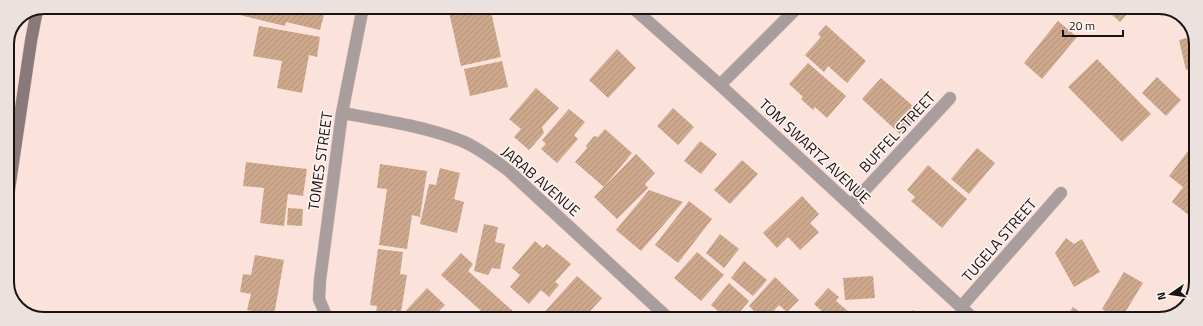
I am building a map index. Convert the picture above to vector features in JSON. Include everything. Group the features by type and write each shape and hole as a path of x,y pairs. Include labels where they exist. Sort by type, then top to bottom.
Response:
{"main road":[{"path":"14,156 36,15"}],"street":[{"name":"TOMES STREET","path":"324,312 319,299 320,280 342,114 362,14"},
{"name":"TOM SWARTZ AVENUE","path":"639,14 720,85 966,312"},
{"path":"720,85 791,14"},
{"name":"BUFFEL STREET","path":"851,205 950,98"},
{"name":"JARAB AVENUE","path":"342,114 395,122 462,141 480,150 509,171 662,312"},
{"name":"TUGELA STREET","path":"961,307 1061,193"}],"building":[{"path":"324,14 320,30 286,22 285,26 240,15"},
{"path":"449,14 492,14 501,57 461,66"},
{"path":"1111,14 1127,14 1120,22"},
{"path":"1058,21 1077,37 1042,79 1024,63"},
{"path":"826,25 866,61 847,83 828,66 824,72 805,55 821,37 818,34"},
{"path":"259,26 320,37 317,57 309,55 302,93 277,88 282,61 253,56"},
{"path":"1188,38 1189,42 1189,69 1186,70 1179,40"},
{"path":"617,49 636,68 608,98 589,80"},
{"path":"1097,59 1151,114 1122,142 1068,87"},
{"path":"502,61 508,87 470,96 464,69"},
{"path":"808,63 846,96 827,118 815,107 813,110 801,99 803,97 789,84"},
{"path":"1157,77 1181,100 1166,116 1142,93"},
{"path":"881,78 921,113 901,135 862,99"},
{"path":"536,88 559,108 542,127 544,133 529,150 514,137 521,129 509,119"},
{"path":"673,108 694,127 678,145 657,126"},
{"path":"569,109 585,122 574,135 578,139 557,163 541,149 546,144 542,140"},
{"path":"605,129 632,153 604,187 575,162 587,148 586,146 594,136 598,137"},
{"path":"700,141 717,154 701,174 684,161"},
{"path":"977,148 995,163 969,194 951,179"},
{"path":"1189,150 1189,215 1172,202 1183,187 1169,176"},
{"path":"636,154 655,173 645,184 648,188 617,219 594,197"},
{"path":"742,160 758,174 730,204 714,190"},
{"path":"246,162 307,169 303,196 288,194 284,226 260,223 264,188 243,186"},
{"path":"380,164 427,171 420,217 412,215 407,249 379,245 387,189 377,188"},
{"path":"928,165 967,199 942,228 911,201 915,197 907,190"},
{"path":"440,168 460,173 454,199 464,202 457,233 420,224 429,184 436,185"},
{"path":"649,190 683,202 641,251 616,230"},
{"path":"802,196 819,214 810,223 819,232 800,250 788,237 777,248 763,233"},
{"path":"689,201 712,219 678,263 655,245"},
{"path":"288,208 303,209 302,226 287,225"},
{"path":"484,224 498,227 495,242 505,244 500,269 492,268 488,275 474,271"},
{"path":"720,234 739,249 724,268 706,253"},
{"path":"1066,238 1074,244 1082,239 1100,272 1074,287 1055,253"},
{"path":"535,241 543,248 547,244 571,264 555,282 559,285 549,297 541,290 529,304 510,287 520,275 512,268"},
{"path":"378,249 403,252 400,274 407,275 401,312 393,310 392,312 376,312 377,306 370,305"},
{"path":"697,252 724,275 701,301 674,278"},
{"path":"461,253 473,264 468,271 514,312 482,312 441,275"},
{"path":"255,255 284,260 275,312 258,312 247,310 251,294 240,292 243,274 251,275"},
{"path":"744,261 767,280 753,296 731,278"},
{"path":"1124,272 1143,283 1125,312 1107,312 1102,309"},
{"path":"577,276 602,298 589,312 544,312"},
{"path":"873,276 875,298 845,300 843,278"},
{"path":"775,277 799,300 787,312 779,305 773,312 755,312 749,306"},
{"path":"729,283 749,301 740,312 719,312 711,305"},
{"path":"427,288 445,305 438,312 405,312"},
{"path":"828,288 839,297 836,301 849,312 823,312 814,304"},
{"path":"1073,307 1080,312 1070,312"}]}
